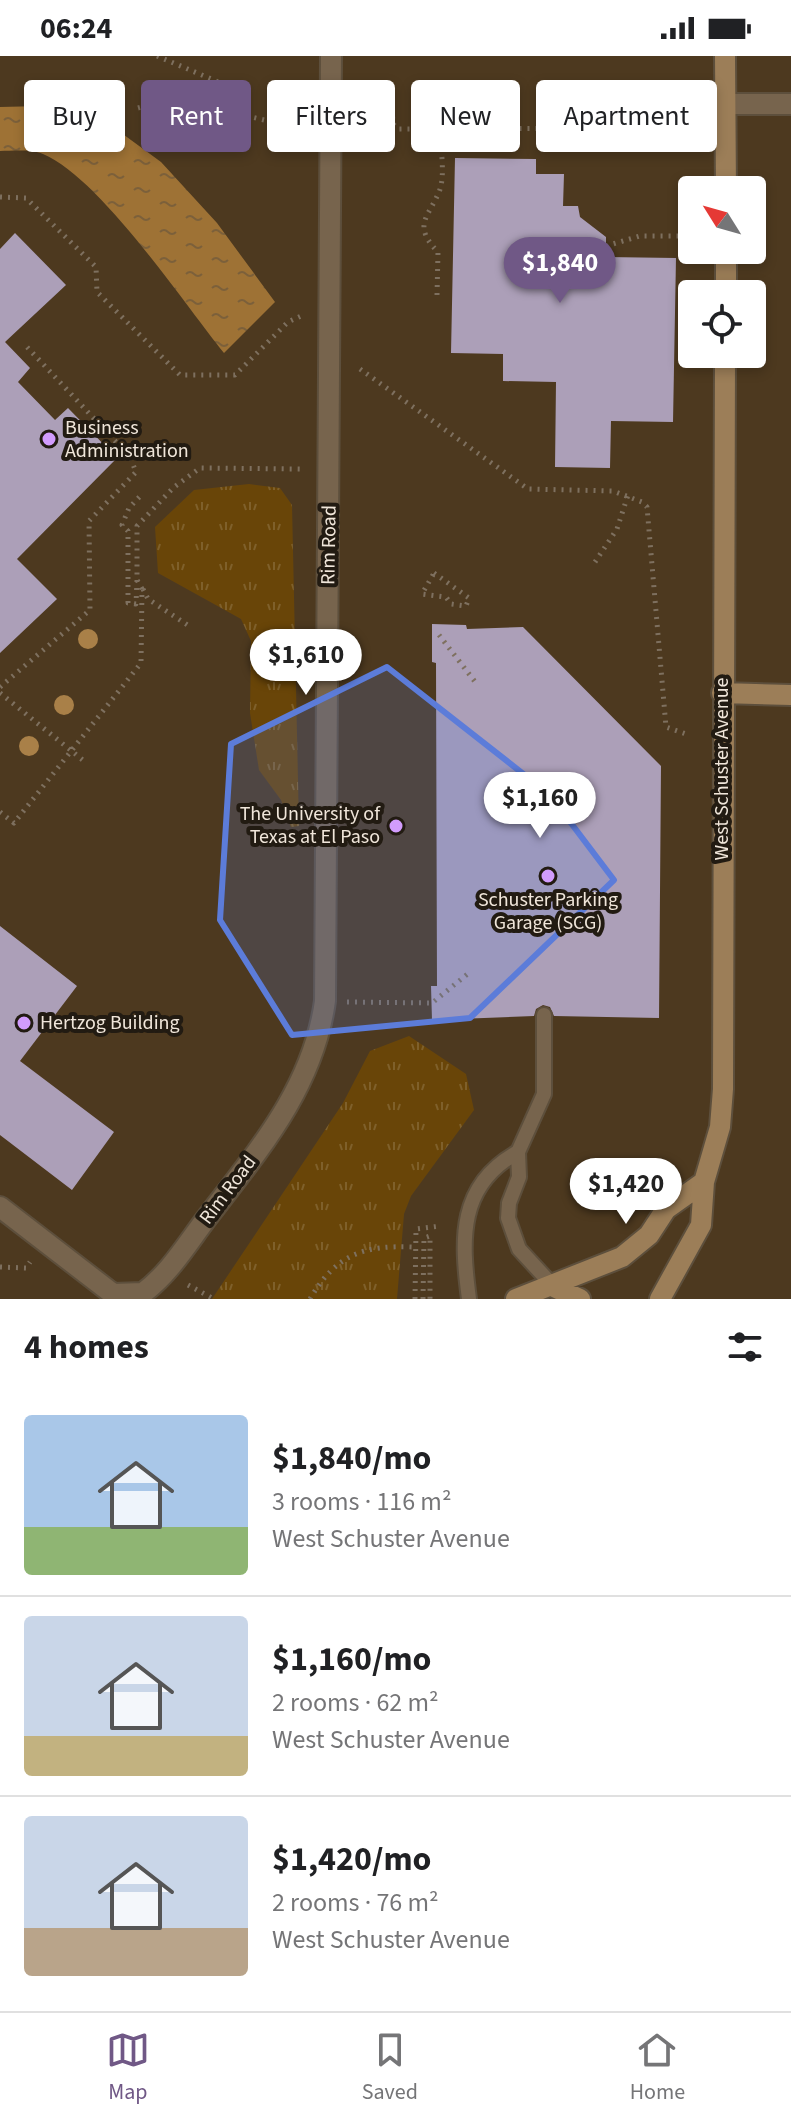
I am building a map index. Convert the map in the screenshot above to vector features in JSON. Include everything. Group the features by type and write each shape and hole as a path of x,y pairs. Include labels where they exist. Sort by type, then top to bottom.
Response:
{"main road":[{"path":"725,56 726,176"},
{"name":"West Schuster Avenue","path":"660,1299 701,1225 704,1182 720,1127 723,1089 725,368"},
{"path":"722,693 791,695"},
{"path":"516,1299 554,1287 622,1257 649,1235 666,1209 704,1182"},
{"path":"554,1287 580,1299"}],"street":[{"name":"Rim Road","path":"0,1207 113,1294 143,1293 155,1285 278,1124 309,1066 322,1020 330,443 331,56"},
{"path":"725,104 791,104"}],"lane":[{"path":"544,1015 544,1094 518,1152 519,1177 509,1203 511,1227 519,1249 554,1287"},
{"path":"469,1299 462,1242 467,1210 484,1180 499,1162 518,1152"}],"path":[{"path":"157,56 214,80"},
{"path":"138,108 174,98 267,121"},
{"path":"437,295 438,252 426,238 424,220 440,191 440,152"},
{"path":"0,197 26,198 96,267 97,292 180,375 235,375 288,322 301,316"},
{"path":"606,246 640,236 678,236"},
{"path":"0,687 90,610 93,601 89,521 136,472 130,457 27,347"},
{"path":"360,369 528,489 613,491 628,495 647,507 666,727 686,734"},
{"path":"143,493 129,508 122,525 128,531 128,603 136,604 137,526 192,472 200,468 301,469"},
{"path":"595,562 617,529 628,495"},
{"path":"434,573 469,598 466,606 451,604 446,597 422,594 434,573"},
{"path":"137,580 148,599 189,626"},
{"path":"0,812 14,823 141,663 142,589"},
{"path":"439,635 476,683"},
{"path":"0,693 84,761"},
{"path":"347,1002 432,1003 470,972"},
{"path":"415,1299 413,1247 418,1226 441,1226"},
{"path":"423,1299 424,1238 430,1236 430,1299"},
{"path":"310,1299 335,1265 355,1254 379,1246 413,1247"},
{"path":"0,1267 26,1268 30,1262"},
{"path":"188,1285 214,1299"}],"highlighted area":[{"path":"387,667 549,794 614,880 470,1018 292,1035 220,920 231,744"}],"shaded area":[{"name":"The University of Texas at El Paso","path":"0,56 791,56 791,1299 0,1299"}],"green space":[{"path":"249,484 280,488 292,505 299,826 291,827 281,800 259,770 250,713 251,641 241,619 158,573 155,527 194,490"},
{"path":"409,1036 466,1074 474,1110 411,1196 404,1214 397,1299 212,1299 343,1103 370,1051"}],"water":[{"path":"24,106 24,151 0,151 0,107"},
{"path":"125,136 141,147 141,152 147,152 161,162 217,223 275,302 224,353 114,214 65,167 43,154 33,152 125,152"}],"building":[{"path":"455,158 536,159 536,174 564,174 563,206 578,206 580,217 606,237 606,257 676,258 673,422 611,421 610,468 555,467 556,382 503,381 503,354 451,353"},
{"name":"Business Administration","path":"15,233 66,285 5,342 30,368 18,382 55,420 68,408 117,458 17,559 57,599 0,653 0,249"},
{"name":"Schuster Parking Garage (SCG)","path":"432,624 466,625 467,629 523,627 661,766 659,1018 554,1016 550,1007 543,1005 536,1009 534,1016 432,1020 431,986 437,986 436,663 432,662"},
{"name":"Hertzog Building","path":"0,926 77,986 20,1061 114,1132 72,1190 0,1135"}],"place":[{"name":"Business Administration","path":"49,439"},
{"name":"The University of Texas at El Paso","path":"396,826"},
{"name":"Schuster Parking Garage (SCG)","path":"548,876"},
{"name":"Hertzog Building","path":"24,1023"}]}
